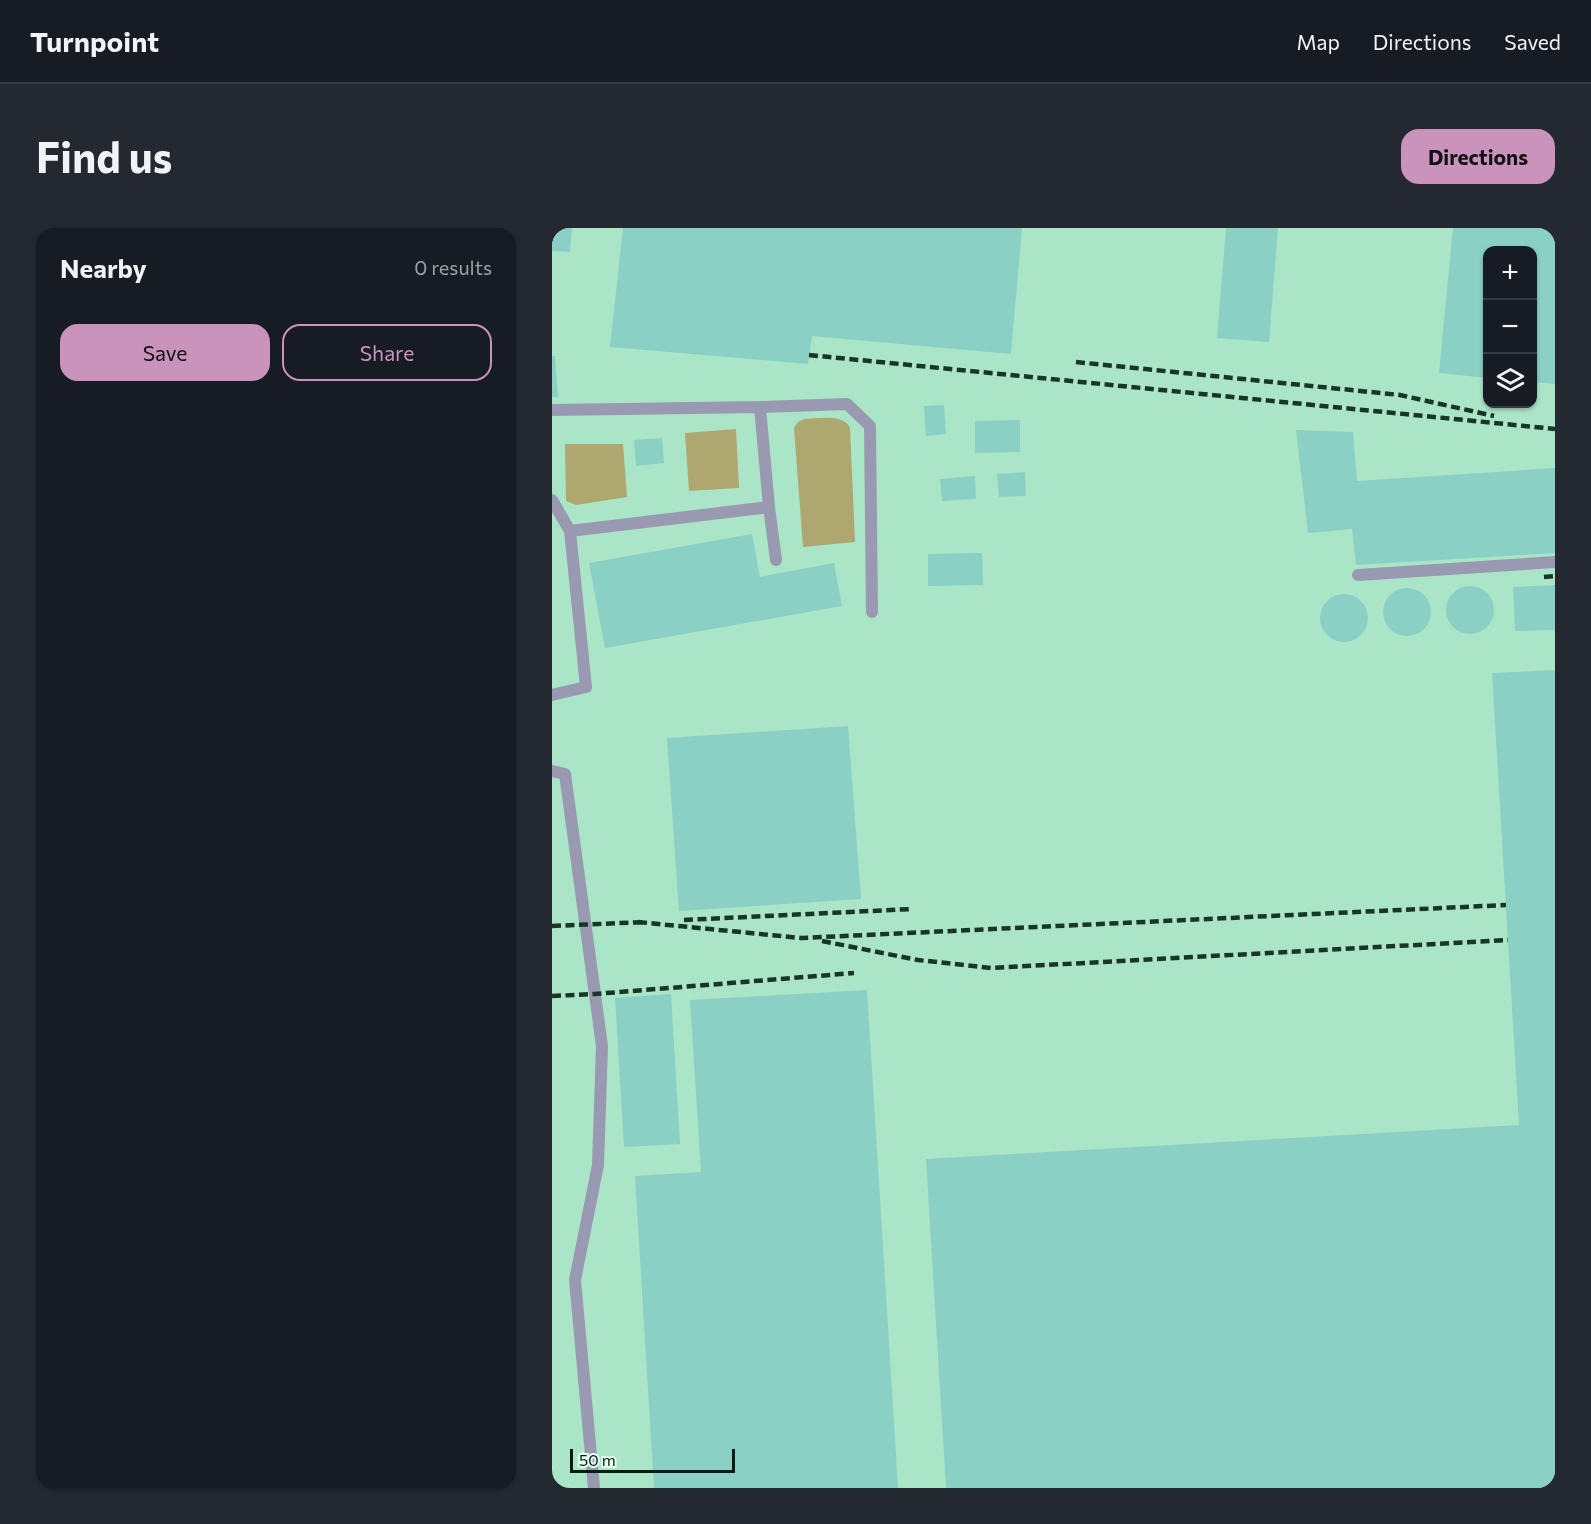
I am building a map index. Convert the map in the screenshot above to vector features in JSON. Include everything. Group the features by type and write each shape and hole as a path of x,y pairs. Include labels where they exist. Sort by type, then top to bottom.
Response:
{"lane":[{"path":"552,410 847,404 870,426 872,612"},
{"path":"760,407 776,560"},
{"path":"552,500 570,531 586,687 552,695"},
{"path":"570,531 769,507"},
{"path":"1358,575 1555,562"},
{"path":"552,771 565,774 603,1046 598,1166 575,1280 594,1488"}],"shaded area":[{"path":"804,419 842,420 850,428 855,542 803,547 794,428"},
{"path":"736,429 739,488 689,491 685,433"},
{"path":"565,444 623,444 627,497 576,505 566,501"}],"building":[{"path":"552,228 572,228 570,252 552,251"},
{"path":"623,228 1022,228 1011,354 812,336 808,364 610,347"},
{"path":"1226,228 1278,228 1269,342 1217,338"},
{"path":"1453,228 1555,228 1555,384 1537,382 1537,246 1483,246 1483,377 1439,373"},
{"path":"552,356 555,356 558,397 552,397"},
{"path":"944,405 946,434 926,436 924,406"},
{"path":"1020,420 1020,452 975,453 975,421"},
{"path":"1296,430 1353,432 1357,481 1555,468 1555,553 1356,565 1352,529 1308,533"},
{"path":"662,438 664,463 636,466 634,440"},
{"path":"1025,472 1026,496 999,497 997,474"},
{"path":"975,476 976,499 942,501 940,479"},
{"path":"752,534 760,577 834,563 842,606 605,648 589,563"},
{"path":"982,553 983,585 928,586 928,554"},
{"path":"1555,585 1555,630 1515,631 1513,587"},
{"path":"1470,586 1487,593 1494,610 1487,627 1470,634 1453,627 1446,610 1453,593"},
{"path":"1407,588 1424,595 1431,612 1424,629 1407,636 1390,629 1383,612 1390,595"},
{"path":"1344,594 1361,601 1368,618 1361,635 1344,642 1327,635 1320,618 1327,601"},
{"path":"1555,670 1555,1488 946,1488 926,1159 1519,1125 1492,673"},
{"path":"848,726 861,899 679,911 667,738"},
{"path":"867,990 898,1488 654,1488 635,1176 701,1172 690,1000"},
{"path":"671,994 680,1144 624,1147 615,998"}],"railway":[{"path":"809,355 1555,429"},
{"path":"1076,362 1400,395 1494,416"},
{"path":"1544,577 1555,576"},
{"path":"638,922 801,938 1506,905"},
{"path":"684,920 912,909"},
{"path":"552,926 645,922"},
{"path":"822,941 918,960 991,968 1508,940"},
{"path":"552,996 854,973"}]}
